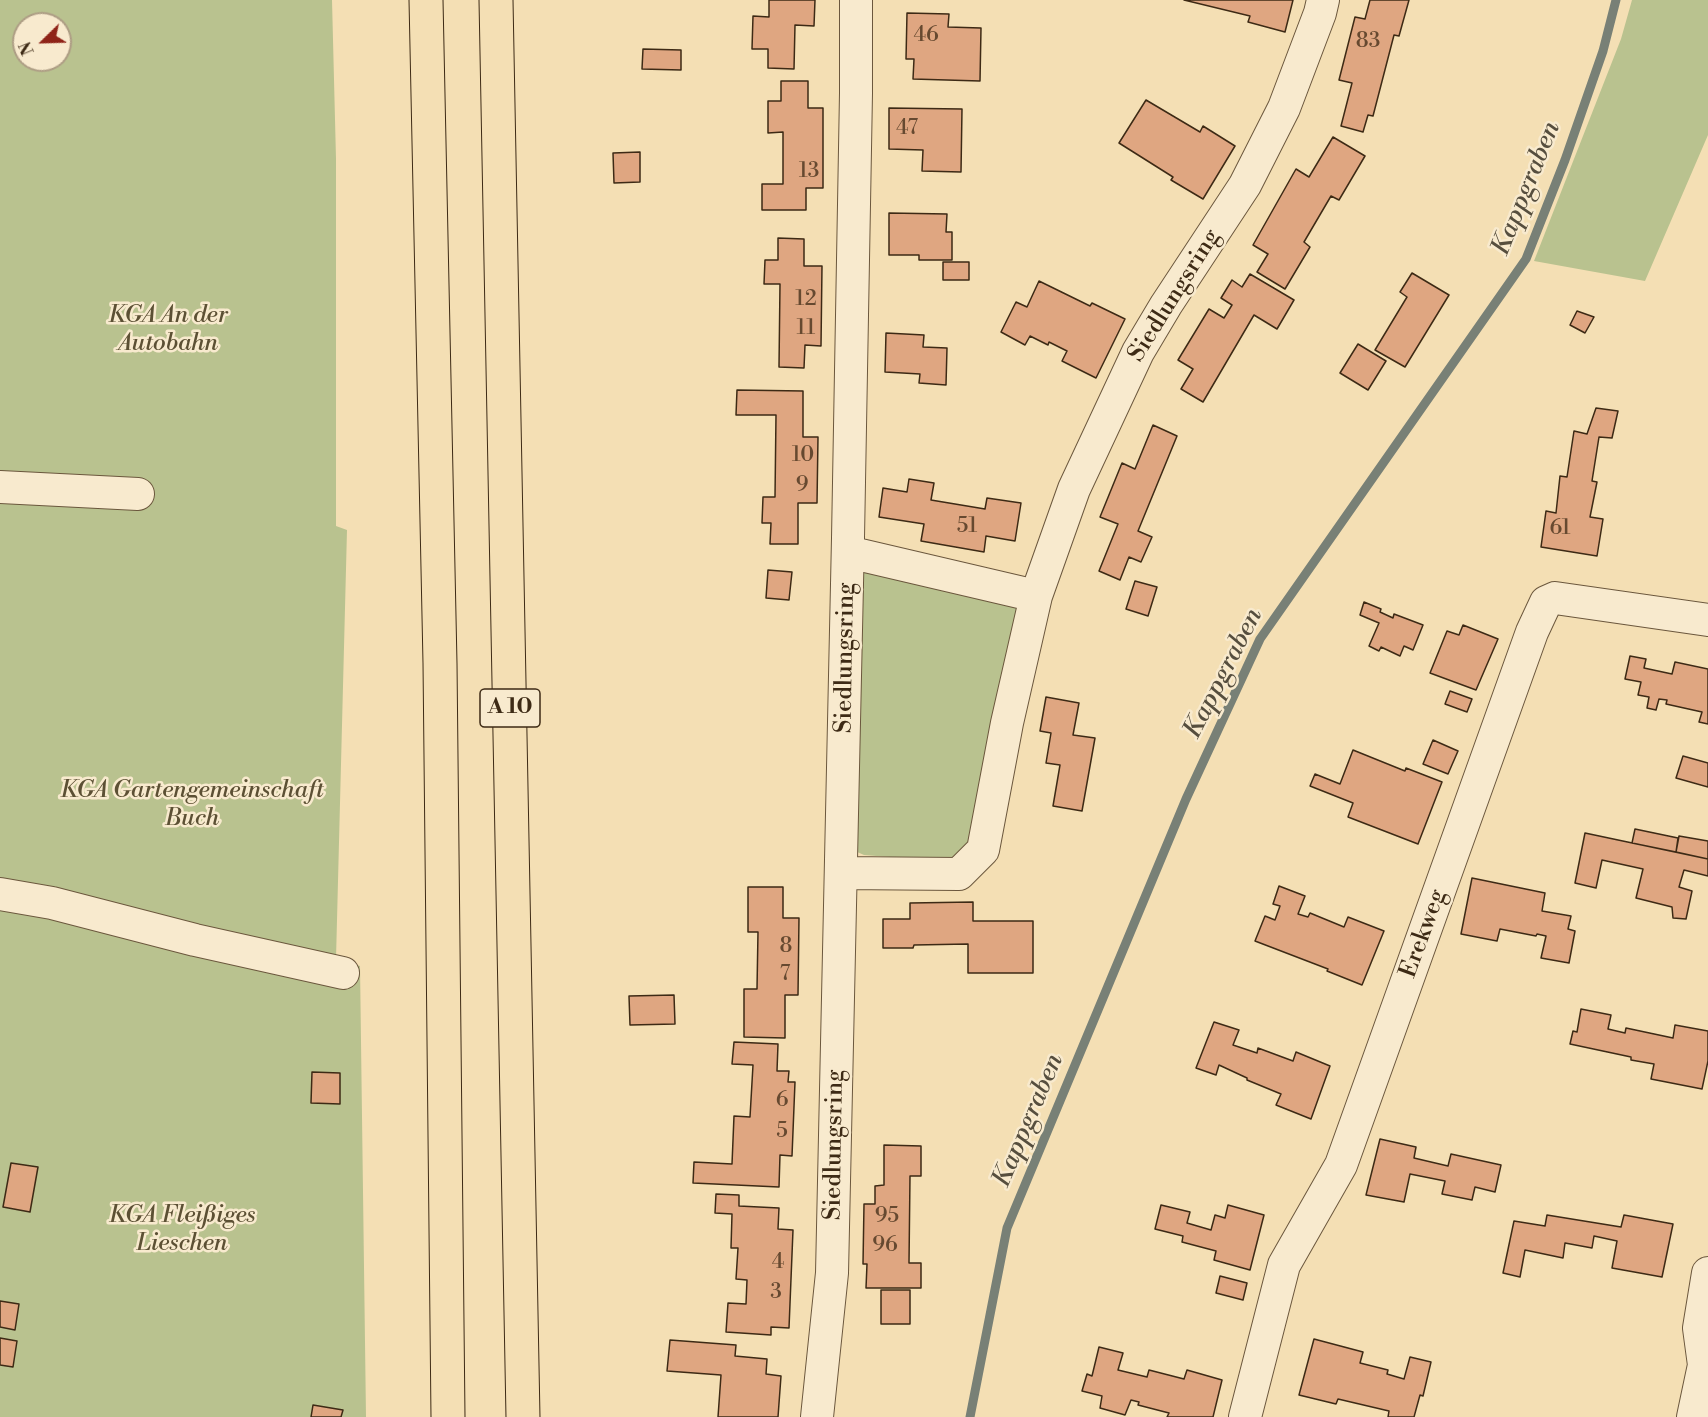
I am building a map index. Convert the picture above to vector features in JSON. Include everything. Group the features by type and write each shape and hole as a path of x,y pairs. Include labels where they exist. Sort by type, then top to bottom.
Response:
{"highway":[{"path":"426,0 440,663 448,1417"},
{"name":"A 10","path":"496,0 523,1417"}],"street":[{"name":"Siedlungsring","path":"817,1417 832,1273 842,873 856,0"},
{"name":"Siedlungsring","path":"842,873 959,874 983,850 1007,723 1036,596 1074,489 1138,352 1245,185 1284,108 1323,0"},
{"path":"0,487 138,494"},
{"name":"Siedlungsring","path":"848,552 1036,596"},
{"name":"Erekweg","path":"1245,1417 1284,1265 1341,1165 1532,632 1545,602 1555,598 1708,621"},
{"path":"0,894 52,903 195,940 343,973"},
{"path":"1693,1417 1704,1365 1699,1328 1708,1273"}],"green space":[{"path":"0,0 332,0 336,159 336,526 347,530 336,959 360,966 366,1417 0,1417"},
{"path":"1632,0 1708,0 1708,135 1645,281 1534,261 1621,39"},
{"path":"862,571 1012,601 1020,609 976,842 953,862 864,855 855,851"}],"building":[{"path":"769,0 815,0 814,26 795,25 794,69 768,68 768,49 752,49 753,16 769,17"},
{"path":"1184,0 1293,0 1285,32 1248,22 1250,16"},
{"path":"1370,0 1409,0 1399,36 1394,35 1373,116 1368,115 1363,132 1341,126 1352,83 1339,80 1355,17 1365,19"},
{"path":"907,13 949,14 948,27 981,28 980,81 913,79 914,59 906,59"},
{"path":"643,49 681,50 681,70 642,69"},
{"path":"781,81 808,81 808,108 823,108 823,188 806,188 806,210 762,210 762,184 783,184 783,132 768,133 768,101 781,101"},
{"path":"1146,100 1200,132 1203,126 1235,146 1203,199 1171,180 1173,177 1119,143"},
{"path":"889,108 962,109 961,172 922,171 923,150 889,149"},
{"path":"1333,137 1365,156 1339,200 1331,196 1304,242 1310,247 1285,289 1257,272 1268,254 1253,245 1296,169 1309,177"},
{"path":"640,152 640,182 614,183 613,153"},
{"path":"889,213 947,214 946,232 952,232 952,260 919,260 919,255 889,255"},
{"path":"778,238 804,239 804,266 822,266 821,346 805,345 804,368 779,367 780,284 764,284 765,260 778,260"},
{"path":"943,262 969,262 969,280 943,280"},
{"path":"1412,273 1449,295 1405,367 1375,350 1407,297 1400,292"},
{"path":"1250,274 1294,300 1277,329 1254,315 1203,402 1181,389 1193,369 1178,360 1209,309 1224,318 1232,305 1221,298 1232,280 1242,287"},
{"path":"1039,281 1090,306 1092,303 1125,319 1096,378 1062,361 1067,351 1049,342 1048,345 1030,336 1025,345 1001,332 1016,302 1027,307"},
{"path":"1577,311 1594,317 1585,333 1570,325"},
{"path":"886,333 924,335 923,347 947,348 946,385 919,383 920,374 885,372"},
{"path":"1358,344 1386,361 1368,390 1340,373"},
{"path":"737,390 803,391 803,437 818,437 817,503 798,503 798,544 770,544 771,523 762,523 763,497 775,497 776,415 736,415"},
{"path":"1596,408 1618,411 1612,438 1599,437 1592,481 1597,482 1590,517 1603,519 1597,556 1541,547 1546,511 1556,513 1560,476 1567,477 1574,431 1587,434"},
{"path":"1153,425 1177,436 1138,531 1152,537 1141,562 1129,557 1120,580 1099,571 1118,524 1100,517 1122,463 1135,469"},
{"path":"909,479 934,483 931,500 985,509 987,498 1021,503 1015,541 986,536 984,552 921,541 924,524 879,517 883,488 907,492"},
{"path":"768,570 792,572 789,600 766,598"},
{"path":"1135,581 1157,587 1148,616 1126,609"},
{"path":"1364,602 1381,609 1380,612 1393,618 1394,614 1423,625 1413,650 1404,646 1400,656 1381,647 1379,651 1369,646 1379,623 1360,615"},
{"path":"1463,625 1498,639 1476,690 1430,673 1447,631 1459,635"},
{"path":"1630,656 1646,659 1644,668 1672,674 1675,662 1708,669 1708,724 1699,722 1702,712 1666,704 1667,700 1659,699 1656,710 1647,708 1649,697 1638,695 1641,682 1625,679"},
{"path":"1450,691 1472,699 1467,712 1445,704"},
{"path":"1046,697 1079,703 1073,735 1095,738 1082,811 1053,806 1060,765 1046,763 1051,733 1040,731"},
{"path":"1433,740 1458,751 1448,774 1423,764"},
{"path":"1353,750 1405,771 1406,768 1442,782 1418,844 1348,817 1353,803 1310,786 1315,774 1340,784"},
{"path":"1683,756 1708,763 1708,787 1676,778"},
{"path":"1635,829 1678,838 1676,852 1632,843"},
{"path":"1585,833 1708,859 1708,876 1684,870 1679,887 1692,891 1686,919 1673,918 1672,907 1636,898 1643,869 1602,860 1596,888 1575,883"},
{"path":"1679,836 1708,841 1708,859 1676,852"},
{"path":"1472,878 1545,893 1542,911 1571,916 1568,929 1575,931 1569,963 1541,958 1546,936 1500,929 1497,941 1461,934"},
{"path":"1279,886 1305,896 1298,914 1308,917 1310,913 1344,927 1348,917 1384,931 1362,985 1327,971 1328,969 1255,941 1265,916 1275,920 1280,906 1273,904"},
{"path":"748,887 783,887 783,918 799,918 798,995 785,995 785,1038 744,1037 744,989 757,989 758,932 748,932"},
{"path":"973,902 973,921 1033,921 1033,973 968,973 968,944 883,948 883,919 910,919 910,903"},
{"path":"674,995 675,1024 630,1025 629,996"},
{"path":"1581,1009 1611,1015 1608,1029 1625,1033 1626,1028 1673,1038 1675,1025 1708,1031 1708,1061 1702,1089 1651,1079 1654,1064 1570,1044 1573,1031 1577,1032"},
{"path":"1214,1022 1239,1030 1233,1045 1257,1053 1258,1048 1293,1061 1296,1052 1330,1066 1311,1119 1276,1105 1281,1094 1219,1065 1216,1075 1196,1068"},
{"path":"734,1042 778,1044 777,1071 789,1071 788,1082 795,1082 792,1156 780,1155 779,1187 693,1183 694,1162 732,1164 734,1116 750,1117 753,1065 732,1064"},
{"path":"312,1072 340,1073 340,1104 311,1103"},
{"path":"1380,1139 1416,1147 1414,1158 1448,1166 1451,1154 1501,1165 1495,1192 1475,1187 1472,1200 1442,1194 1445,1181 1410,1174 1404,1202 1366,1195"},
{"path":"884,1145 921,1146 921,1176 910,1176 909,1263 921,1263 921,1288 866,1288 867,1264 863,1264 864,1204 875,1204 875,1186 884,1185"},
{"path":"11,1163 38,1167 30,1212 3,1207"},
{"path":"716,1194 739,1195 739,1206 779,1208 778,1229 793,1230 789,1328 771,1327 771,1335 726,1332 728,1303 746,1304 747,1280 736,1279 738,1248 731,1248 732,1214 715,1213"},
{"path":"1161,1205 1190,1212 1187,1223 1211,1230 1215,1215 1225,1218 1228,1205 1264,1215 1250,1270 1214,1260 1216,1251 1182,1242 1183,1236 1155,1229"},
{"path":"1547,1215 1621,1227 1624,1215 1673,1224 1662,1277 1612,1268 1617,1241 1594,1236 1592,1248 1565,1243 1563,1258 1525,1250 1520,1277 1503,1273 1514,1221 1545,1226"},
{"path":"1220,1276 1247,1283 1243,1300 1216,1293"},
{"path":"881,1290 910,1290 910,1324 881,1324"},
{"path":"0,1301 19,1304 15,1330 0,1327"},
{"path":"0,1338 17,1341 13,1367 0,1365"},
{"path":"1314,1339 1363,1352 1360,1363 1388,1370 1387,1374 1404,1379 1410,1357 1431,1362 1423,1396 1420,1395 1414,1417 1388,1417 1389,1411 1338,1399 1336,1404 1299,1395"},
{"path":"670,1340 736,1345 735,1356 767,1359 766,1374 781,1376 778,1417 718,1417 721,1375 667,1371"},
{"path":"1099,1347 1123,1353 1118,1370 1147,1377 1149,1370 1184,1379 1187,1370 1222,1380 1213,1417 1167,1417 1169,1413 1138,1405 1139,1402 1131,1400 1125,1415 1100,1408 1102,1396 1082,1391 1087,1374 1092,1376"},
{"path":"313,1405 343,1410 341,1417 311,1417"}],"waterway":[{"name":"Kappgraben","path":"970,1417 1007,1228 1186,799 1260,639 1526,259 1565,160 1603,51 1616,0"}],"park label":[{"name":"KGA An der Autobahn","path":"168,330"},
{"name":"KGA Gartengemeinschaft Buch","path":"192,805"},
{"name":"KGA Fleißiges Lieschen","path":"182,1230"}]}
